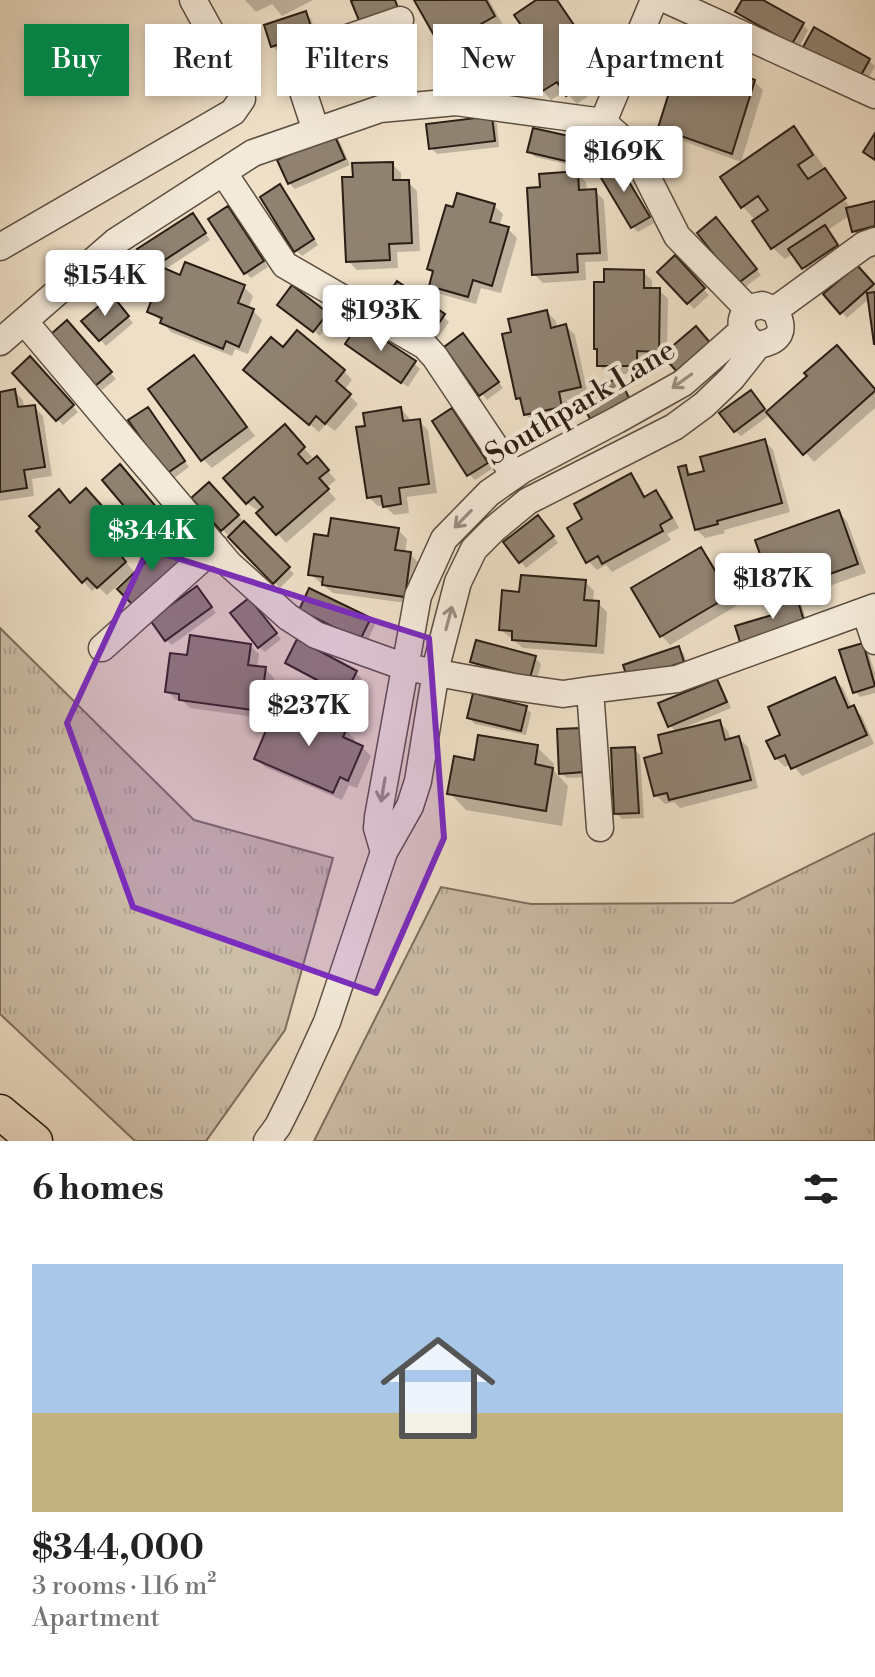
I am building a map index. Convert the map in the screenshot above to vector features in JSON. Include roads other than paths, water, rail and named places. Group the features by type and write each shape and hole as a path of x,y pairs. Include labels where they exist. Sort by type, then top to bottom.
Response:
{"main road":[{"path":"0,1112 35,1141"}],"street":[{"path":"0,247 233,112 242,99 240,85 193,0"},
{"path":"603,122 654,0"},
{"path":"667,0 875,95"},
{"path":"316,131 298,76 297,64 304,53 400,20"},
{"path":"0,342 115,242 253,153 380,109 456,102 603,122 633,149 677,236 750,329 762,305 775,310 864,245 875,241"},
{"path":"223,172 285,265 425,346 514,475"},
{"name":"Southpark Lane","path":"750,329 771,343 780,334 781,322 775,310"},
{"path":"24,321 229,564 288,617 316,635 405,667 563,694 677,679 870,609 875,641"},
{"name":"Southpark Lane","path":"384,852 377,828 378,817 418,596 444,539 489,493 514,475 683,383 750,329"},
{"name":"Southpark Lane","path":"267,1141 289,1105 327,1022 384,852 410,806 418,781 436,673 458,582 474,549 528,501 674,427 704,405 723,387 750,329"},
{"path":"102,648 215,547"},
{"path":"590,690 600,828"}]}
